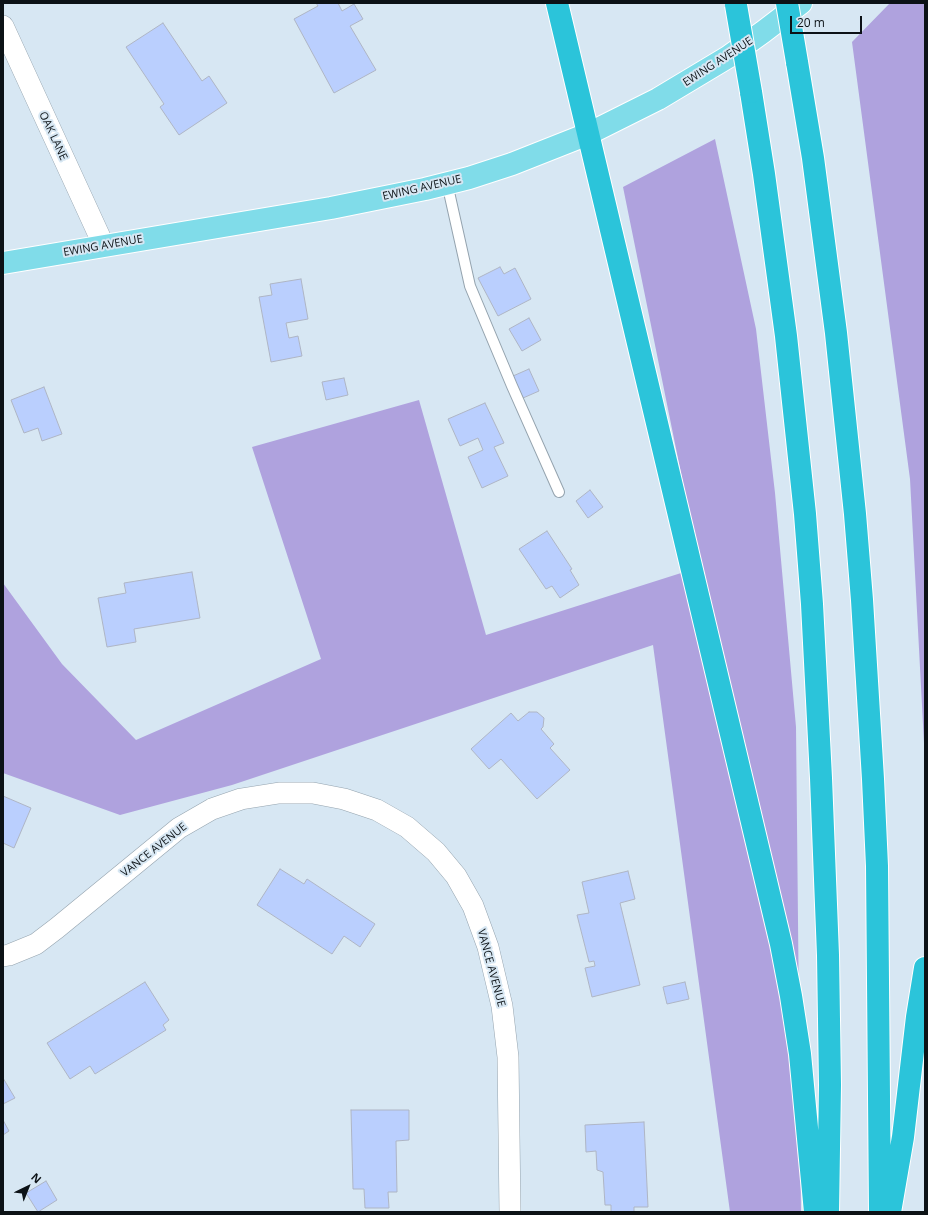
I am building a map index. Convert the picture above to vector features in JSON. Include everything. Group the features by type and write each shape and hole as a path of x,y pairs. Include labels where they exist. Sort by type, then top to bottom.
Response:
{"highway":[{"path":"558,3 781,944 800,1054 815,1212"},
{"path":"787,3 814,165 835,325 855,514 862,600 877,866 880,1212"},
{"path":"735,4 764,174 786,336 805,514 812,604 822,793 828,955 830,1085 828,1212"},
{"path":"890,1212 903,1137 916,1017 925,968"}],"main road":[{"name":"EWING AVENUE","path":"3,263 331,208 448,183 512,164 588,134 633,112 692,80 763,32 801,3"}],"street":[{"name":"OAK LANE","path":"3,26 104,246"},
{"name":"VANCE AVENUE","path":"3,956 36,944 179,828 212,809 241,799 279,792 321,794 344,799 377,810 407,827 436,852 456,876 473,906 488,947 502,1006 508,1057 510,1212"}],"lane":[{"path":"448,183 470,286 559,492"}],"shaded area":[{"path":"890,3 925,3 925,762 910,479 852,42"},
{"path":"715,139 756,329 775,493 796,727 801,1212 730,1212 653,645 232,785 120,815 3,773 3,583 62,664 136,740 321,659 252,447 419,400 486,635 700,567 623,187"}],"building":[{"path":"316,3 338,3 342,11 354,4 363,19 350,26 376,70 334,93 294,19 318,6"},
{"path":"163,23 202,81 209,76 227,103 179,135 160,107 164,104 126,47"},
{"path":"500,267 504,274 515,268 531,299 498,316 478,278"},
{"path":"301,279 308,319 286,323 289,338 298,336 302,356 271,362 259,297 272,295 270,284"},
{"path":"529,318 541,340 522,351 509,329"},
{"path":"529,369 539,391 523,398 513,376"},
{"path":"344,378 348,395 326,400 322,382"},
{"path":"44,387 62,434 42,441 38,428 24,433 11,400"},
{"path":"485,403 504,443 494,447 508,476 482,488 468,457 483,450 478,438 460,446 448,419"},
{"path":"590,490 603,507 588,518 576,501"},
{"path":"547,531 572,569 570,570 579,585 560,598 552,586 546,589 519,549"},
{"path":"192,572 200,618 134,629 136,642 107,647 98,598 126,593 124,583"},
{"path":"529,712 537,712 544,718 543,727 541,729 554,744 550,748 570,770 537,799 501,759 489,769 471,749 511,713 518,721"},
{"path":"3,796 31,808 14,848 3,843"},
{"path":"280,869 304,884 307,879 375,924 360,947 344,936 332,954 257,905"},
{"path":"628,871 635,899 620,903 640,985 592,997 585,968 595,966 594,961 589,962 577,915 589,913 582,882"},
{"path":"145,982 169,1020 163,1025 166,1030 95,1074 90,1066 70,1079 47,1043"},
{"path":"685,982 689,999 667,1004 663,987"},
{"path":"3,1078 15,1098 3,1104"},
{"path":"351,1110 409,1110 409,1140 396,1141 397,1192 388,1192 389,1208 365,1208 364,1189 353,1189"},
{"path":"3,1120 9,1131 3,1135"},
{"path":"644,1122 648,1207 634,1207 634,1212 611,1212 611,1205 605,1205 603,1172 597,1170 596,1151 586,1152 585,1125"},
{"path":"46,1181 57,1200 38,1212 26,1193"}]}
